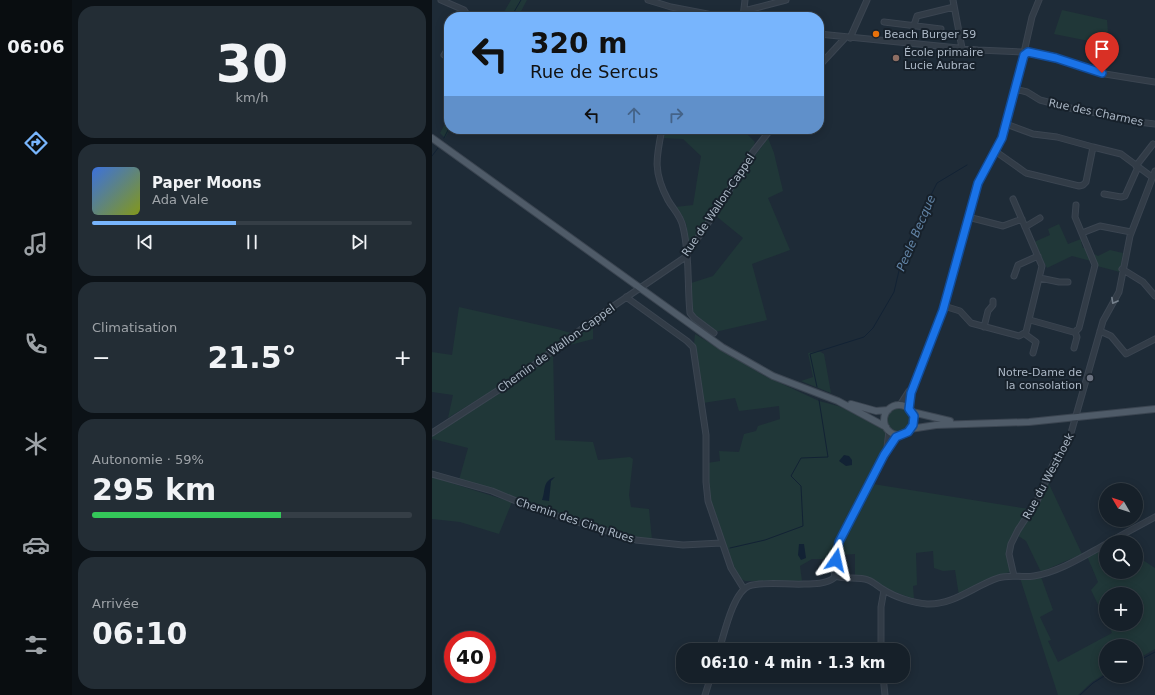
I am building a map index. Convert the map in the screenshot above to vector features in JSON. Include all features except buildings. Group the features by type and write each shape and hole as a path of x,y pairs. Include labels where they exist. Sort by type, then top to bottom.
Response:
{"main road":[{"path":"432,138 705,336 740,359 789,383 838,401 876,411 888,410 900,405 934,419 973,424"},
{"path":"838,401 898,435 905,433 910,429 914,421 911,410"},
{"path":"910,429 932,425 1018,423 1155,409"},
{"path":"888,410 884,419 888,429"}],"street":[{"path":"441,0 464,10 465,12"},
{"path":"648,0 695,12"},
{"path":"745,2 745,11 786,0"},
{"path":"824,61 848,38 867,0"},
{"path":"953,0 962,48"},
{"path":"911,410 910,399 915,380 944,306 979,180 1001,141 1025,52 1032,18 1039,0"},
{"path":"914,25 914,19 917,16 954,8"},
{"path":"884,22 941,29"},
{"path":"824,35 962,48 1025,52 1056,58 1102,73 1155,82"},
{"name":"Rue des Charmes","path":"1015,89 1044,101 1074,109 1130,121 1155,124"},
{"path":"1006,124 1033,134 1057,137 1119,153 1152,177"},
{"path":"661,134 656,155 656,168 668,198 682,222 687,254 691,314 714,333"},
{"name":"Rue de Wallon-Cappel","path":"639,288 687,254 716,213 749,158 768,134"},
{"path":"1104,194 1121,198 1125,196 1137,167 1153,144"},
{"path":"995,151 1026,173 1080,186 1087,180 1093,147"},
{"name":"Rue du Westhoek","path":"1014,576 1010,554 1012,542 1038,498 1055,460 1069,442 1105,316 1119,292 1122,269 1131,232 1155,171"},
{"path":"1013,199 1043,268 1025,334"},
{"path":"1075,332 1079,326 1094,269 1093,259 1074,215 1076,205"},
{"path":"968,217 1003,226 1022,219"},
{"path":"1025,227 1040,218"},
{"path":"1082,233 1100,226 1131,232"},
{"path":"1014,276 1018,265 1038,256"},
{"path":"1122,269 1143,282 1155,296"},
{"path":"1040,278 1059,282 1068,282"},
{"name":"Chemin de Wallon-Cappel","path":"432,433 514,380 575,333 639,288"},
{"path":"626,297 693,347 706,435 707,495 721,543 731,568 744,589"},
{"path":"984,327 988,311 993,305 993,301"},
{"path":"944,306 960,311 968,322 1019,336 1025,334"},
{"path":"1030,320 1075,332"},
{"path":"1100,331 1111,336 1126,354 1155,339"},
{"path":"1074,348 1077,337 1075,332"},
{"path":"1025,334 1036,342 1033,353"},
{"path":"900,405 915,380"},
{"path":"884,455 889,441 888,429"},
{"path":"722,643 736,600 744,589 756,585 817,584 830,581 835,576 836,552 839,542 884,455 898,435"},
{"name":"Chemin des Cinq Rues","path":"432,474 492,491 541,511 636,540 683,544 721,543"},
{"path":"1123,535 1155,517"},
{"path":"835,576 867,579 884,590 914,601 933,604 962,596 996,579 1014,576 1030,577 1041,574 1071,562 1099,548"},
{"path":"881,643 882,604 884,590"},
{"path":"705,695 709,683"},
{"path":"884,683 885,695"}],"green space":[{"path":"511,0 527,0 521,12 504,12"},
{"path":"1062,10 1107,20 1109,45 1054,34"},
{"path":"444,126 444,134 447,134 445,138 440,133"},
{"path":"663,134 747,134 755,142 753,148 723,197 691,242 688,240 686,223 675,207 693,205 701,156 683,139 662,138"},
{"path":"768,138 774,153 783,191 768,198 790,250 752,264 767,320 715,332 699,321 692,312 691,283 713,276 743,238 716,216 746,168"},
{"path":"1059,224 1068,244 1081,239 1083,241 1081,242 1083,248 1085,247 1091,261 1072,256 1047,268 1034,242 1050,235 1048,229"},
{"path":"1110,250 1123,253 1120,272 1097,266 1094,254 1098,256"},
{"path":"459,307 571,333 516,376 448,418 453,395 432,392 432,352 452,355"},
{"path":"593,322 593,339 570,345 570,338"},
{"path":"695,334 763,375 819,401 838,406 866,418 885,431 887,436 883,451 837,541 832,559 812,559 800,566 802,581 745,581 740,578 732,565 710,501 707,463 720,461 719,451 739,452 744,434 756,431 758,426 780,419 779,406 739,411 735,398 703,403 694,344"},
{"path":"553,351 555,440 593,442 598,460 630,457 633,459 629,495 631,507 649,509 652,540 641,539 545,510 493,489 459,480 468,448 433,439 432,442 432,436"},
{"path":"819,351 824,354 831,393 801,381 813,377 808,353"},
{"path":"899,408 908,411 911,420 908,429 899,432 890,429 887,420 890,411"},
{"path":"432,477 512,502 499,534 460,522 432,519"},
{"path":"1048,482 1082,554 1041,572 1026,541 1017,535"},
{"path":"873,484 1029,509 1015,530 1007,547 1010,572 984,581 959,596 955,570 943,571 934,568 933,551 916,553 917,585 913,586 914,599 889,590 870,578 855,575 855,554 839,555 839,549"},
{"path":"1099,550 1099,579 1143,579 1143,560 1155,568 1155,649 1143,656 1143,639 1101,639 1112,633 1111,631 1143,631 1143,587 1099,587 1099,607 1091,590 1098,582 1087,556"},
{"path":"1041,577 1053,610 1040,617 1051,640 1048,641 1058,662 1099,640 1099,678 1078,695 1058,695 1020,578 1035,579"}],"water":[{"path":"844,455 849,456 852,460 852,465 846,466 839,461"},
{"path":"555,477 551,481 549,501 542,500 546,483"},
{"path":"799,544 804,544 806,558 801,560 798,555"}],"waterway":[{"path":"514,12 521,0"},
{"path":"444,138 446,134"},
{"path":"432,156 438,148"},
{"name":"Peele Becque","path":"817,387 810,354 864,337 873,328 894,292 901,262 912,233 937,183 967,165"},
{"name":"Peele Becque","path":"730,548 765,540 803,526 801,486 791,476 801,458 828,457 819,400"},
{"path":"1143,658 1155,652"},
{"path":"1080,695 1099,679"}],"place":[{"name":"Beach Burger 59","path":"876,34"},
{"name":"École primaire Lucie Aubrac","path":"896,58"},
{"name":"Notre-Dame de la consolation","path":"1090,378"}],"route":[{"path":"836,560 836,552 839,542 874,478 884,455 896,437 908,432 913,425 914,416 909,409 911,393 925,354 940,320 975,190 982,173 1002,138 1024,55 1028,52 1050,56 1102,73"}]}
